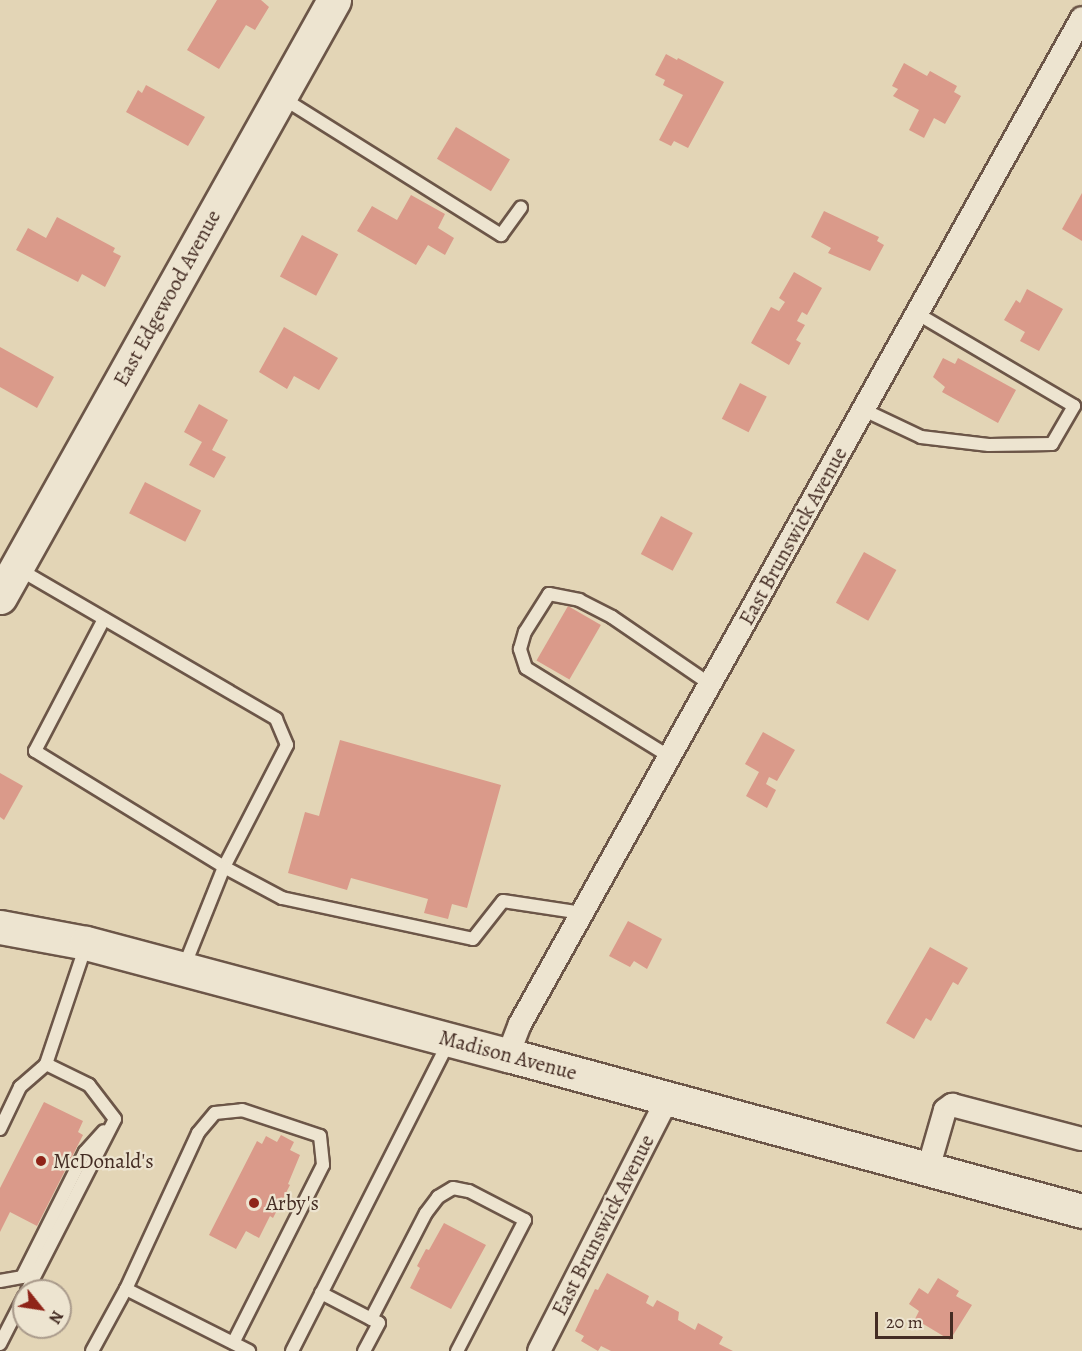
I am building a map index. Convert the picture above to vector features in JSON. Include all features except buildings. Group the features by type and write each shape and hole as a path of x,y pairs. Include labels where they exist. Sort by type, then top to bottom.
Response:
{"main road":[{"name":"East Edgewood Avenue","path":"0,597 334,0"},
{"name":"Madison Avenue","path":"0,911 86,944"},
{"name":"Madison Avenue","path":"0,927 86,944 451,1039 1082,1211"}],"street":[{"name":"East Brunswick Avenue","path":"508,1054 520,1024 1082,18"},
{"name":"East Brunswick Avenue","path":"538,1351 668,1098"},
{"path":"928,1169 945,1110 952,1105 1082,1139"}],"lane":[{"path":"280,97 501,235 521,207"},
{"path":"864,410 921,437 989,445 1052,444 1074,406 918,314"},
{"path":"16,568 276,719 287,745 224,867 184,969"},
{"path":"670,757 526,669 520,649 525,632 549,594 579,600 612,617 710,684"},
{"path":"104,619 35,751 224,867 282,898 473,939 503,901 582,913"},
{"path":"0,1129 20,1087 46,1064 86,944"},
{"path":"292,1351 451,1039"},
{"path":"46,1064 89,1086 115,1119"},
{"path":"93,1351 126,1289 198,1133 215,1113 242,1110 320,1136 323,1165 233,1343"},
{"path":"0,1281 22,1277 85,1152 115,1119"},
{"path":"33,1279 115,1119"},
{"path":"371,1319 426,1213 438,1197 453,1188 469,1191 525,1220 457,1351"},
{"path":"126,1289 249,1351"},
{"path":"321,1293 379,1323 364,1351"},
{"path":"0,1344 12,1320"}],"place":[{"name":"McDonald's","path":"41,1161"},
{"name":"Arby's","path":"254,1203"}]}
